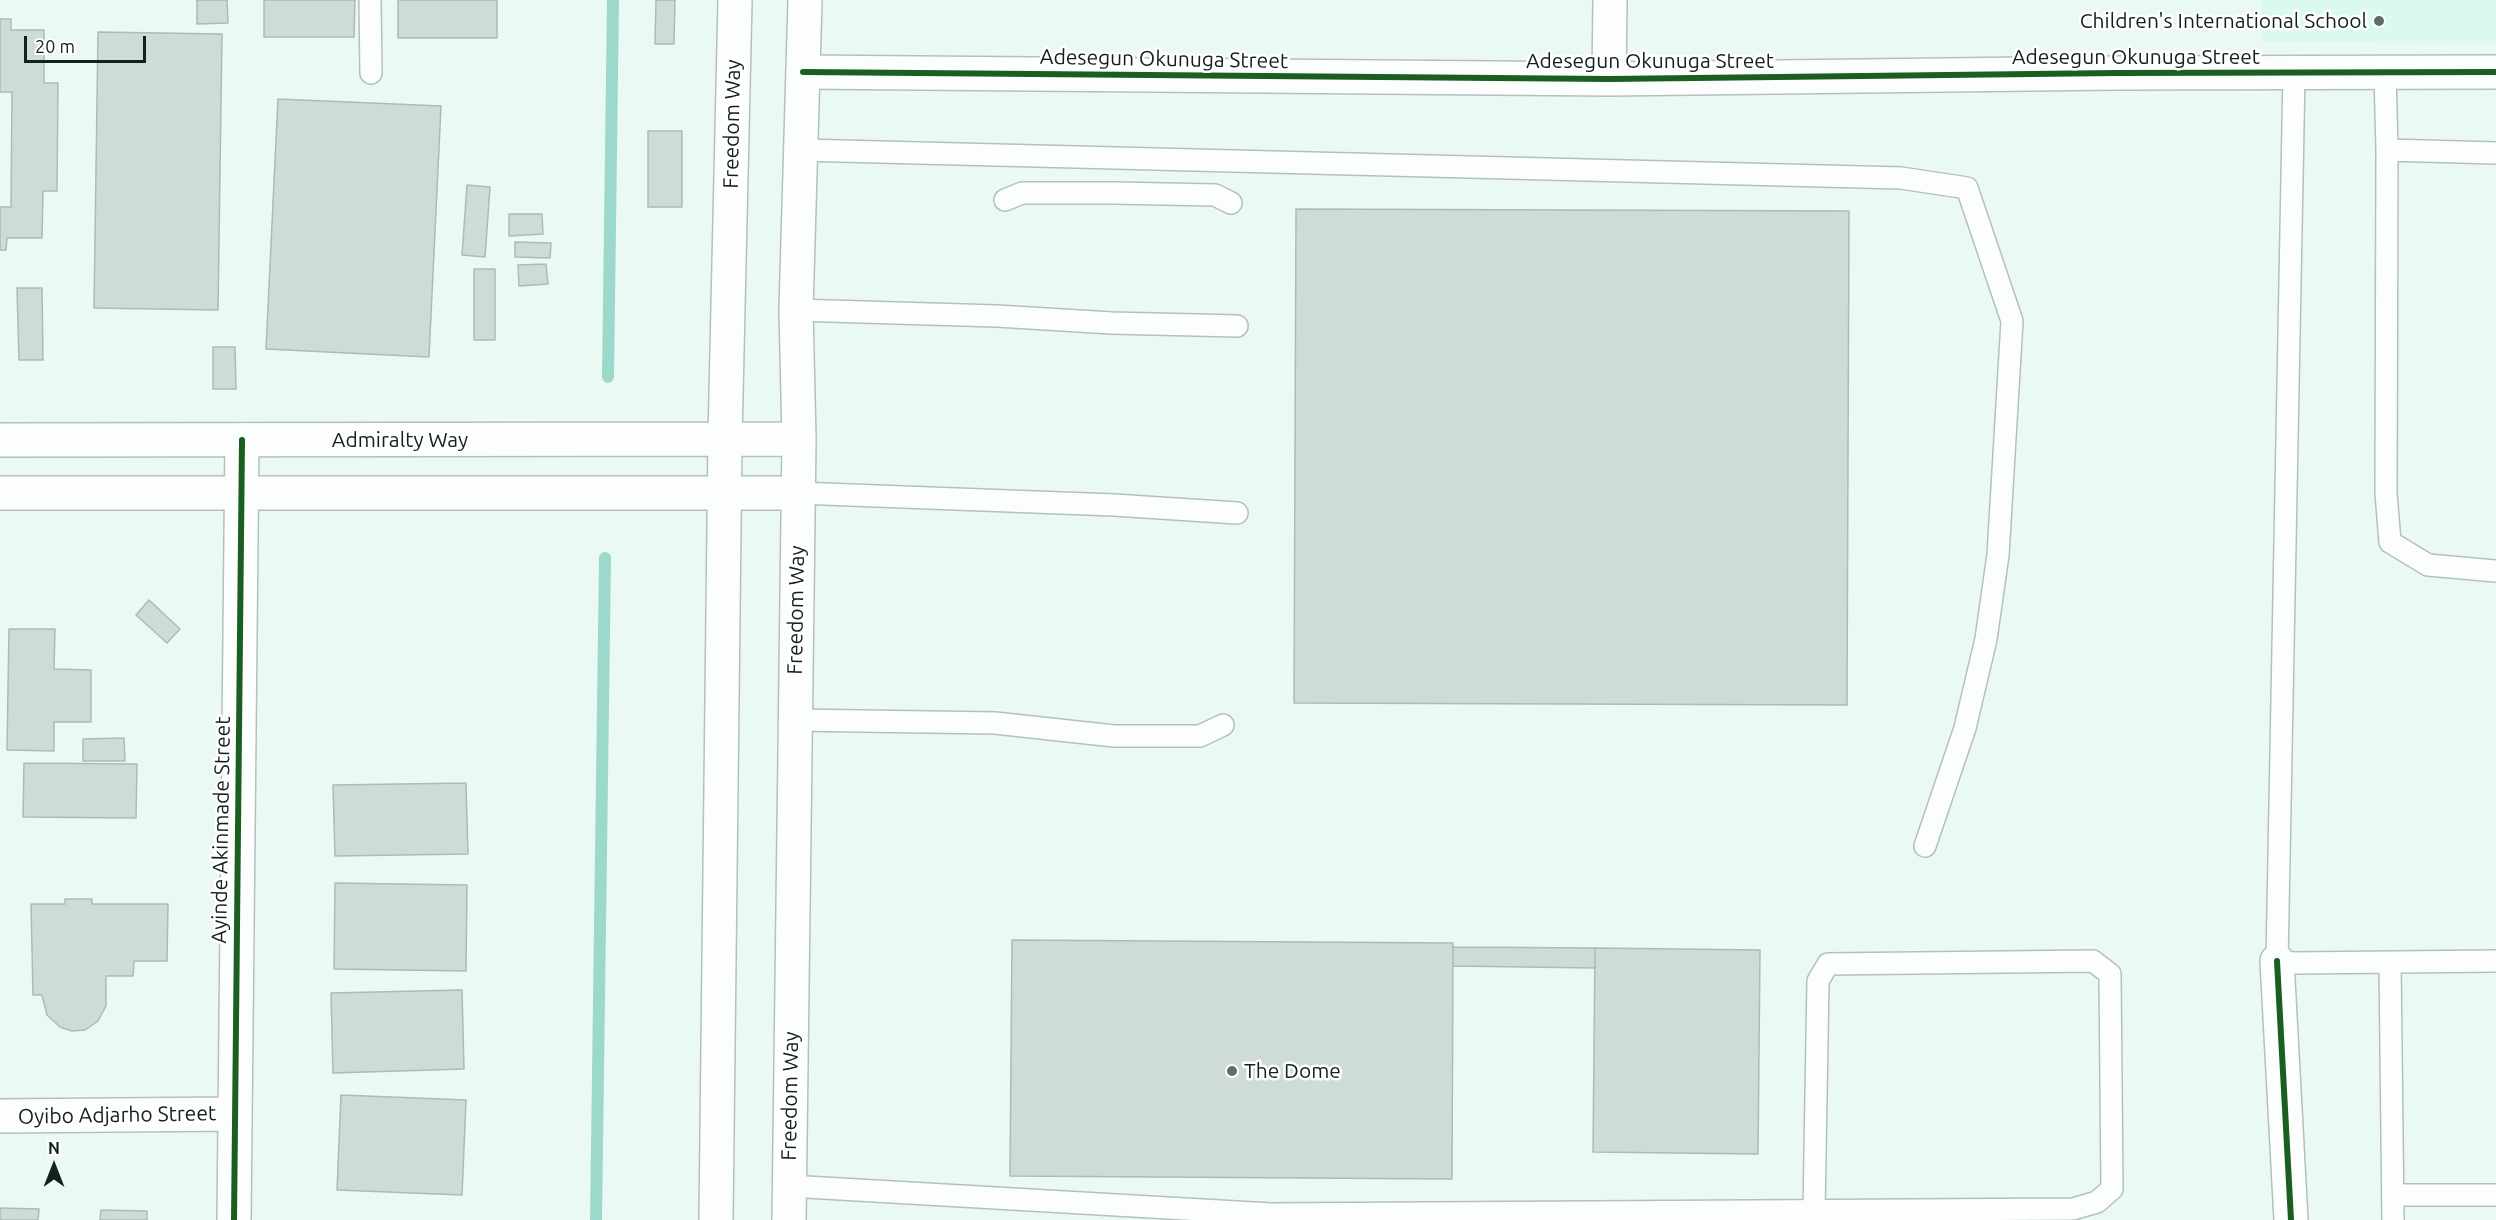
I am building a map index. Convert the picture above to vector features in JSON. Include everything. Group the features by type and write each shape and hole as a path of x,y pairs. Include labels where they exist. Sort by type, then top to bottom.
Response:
{"main road":[{"name":"Freedom Way","path":"716,1220 724,493 735,0"},
{"name":"Freedom Way","path":"789,1220 799,439 796,310 805,0"},
{"path":"1610,0 1610,79"},
{"name":"Adesegun Okunuga Street","path":"803,72 1610,79 2496,72"},
{"name":"Admiralty Way","path":"0,440 799,439"},
{"name":"Ayinde Akinmade Street","path":"234,1220 242,440"},
{"path":"0,493 798,493"},
{"path":"2277,961 2291,1220"},
{"name":"Oyibo Adjarho Street","path":"0,1116 234,1114"}],"lane":[{"path":"370,0 371,73"},
{"path":"2294,73 2277,961 2294,963 2496,962"},
{"path":"2385,73 2387,150 2386,493 2390,542 2428,565 2496,571"},
{"path":"801,150 1901,178 1967,188 2012,321 1998,543 1986,639 1965,728 1925,846"},
{"path":"2387,150 2496,153"},
{"path":"1005,200 1022,193 1114,193 1215,195 1231,203"},
{"path":"796,310 1237,326"},
{"path":"798,493 1114,505 1237,513"},
{"path":"795,720 995,723 1114,736 1200,736 1223,725"},
{"path":"789,1186 1271,1214 1814,1211 2073,1209 2097,1202 2112,1189 2110,974 2093,961 1828,964 1818,981 1814,1211"},
{"path":"2390,963 2393,1220"},
{"path":"2393,1195 2496,1195"}],"shaded area":[{"name":"Children's International School","path":"2261,0 2496,0 2496,43 2261,42"}],"building":[{"path":"197,0 227,0 228,23 197,24"},
{"path":"264,0 355,0 354,37 264,37"},
{"path":"398,0 497,0 497,38 398,38"},
{"path":"656,0 675,0 674,44 655,44"},
{"path":"0,19 11,19 11,30 44,30 44,83 58,83 57,191 43,191 42,238 7,238 6,250 0,250 0,207 11,207 12,92 0,92"},
{"path":"98,32 222,34 218,310 94,308"},
{"path":"278,99 441,106 429,357 266,349"},
{"path":"648,131 682,131 682,207 648,207"},
{"path":"467,185 490,187 485,257 462,255"},
{"path":"1296,209 1849,211 1847,705 1294,703"},
{"path":"509,214 542,214 543,234 509,236"},
{"path":"515,242 551,243 550,258 515,257"},
{"path":"546,264 548,284 519,286 518,265"},
{"path":"474,269 495,269 495,340 474,340"},
{"path":"17,288 42,288 43,360 19,360"},
{"path":"213,347 235,347 236,389 213,389"},
{"path":"149,600 180,629 167,643 136,615"},
{"path":"9,629 55,629 54,669 91,670 91,722 54,722 54,751 7,750"},
{"path":"124,738 125,761 83,761 83,739"},
{"path":"24,763 137,764 136,818 23,817"},
{"path":"466,783 468,854 335,856 333,785"},
{"path":"335,883 467,885 466,971 334,969"},
{"path":"65,899 92,899 92,904 168,904 167,961 134,961 133,976 106,976 106,1006 98,1021 85,1030 72,1031 60,1027 47,1015 42,995 33,995 31,904 65,904"},
{"name":"The Dome","path":"1012,940 1453,943 1452,1179 1010,1176"},
{"path":"1453,947 1595,948 1595,968 1453,966"},
{"path":"1595,948 1760,950 1758,1154 1593,1152"},
{"path":"462,990 464,1069 333,1073 331,993"},
{"path":"341,1095 466,1100 462,1195 337,1190"},
{"path":"0,1208 39,1209 38,1220 0,1220"},
{"path":"101,1210 147,1211 147,1220 100,1220"}],"waterway":[{"path":"608,377 613,0"},
{"path":"596,1220 605,558"}],"cycle path":[{"path":"803,72 1609,79 2116,73 2496,72"},
{"path":"234,1220 242,440"},
{"path":"2277,961 2291,1220"}],"place":[{"name":"Children's International School","path":"2379,21"},
{"name":"The Dome","path":"1232,1071"}]}
